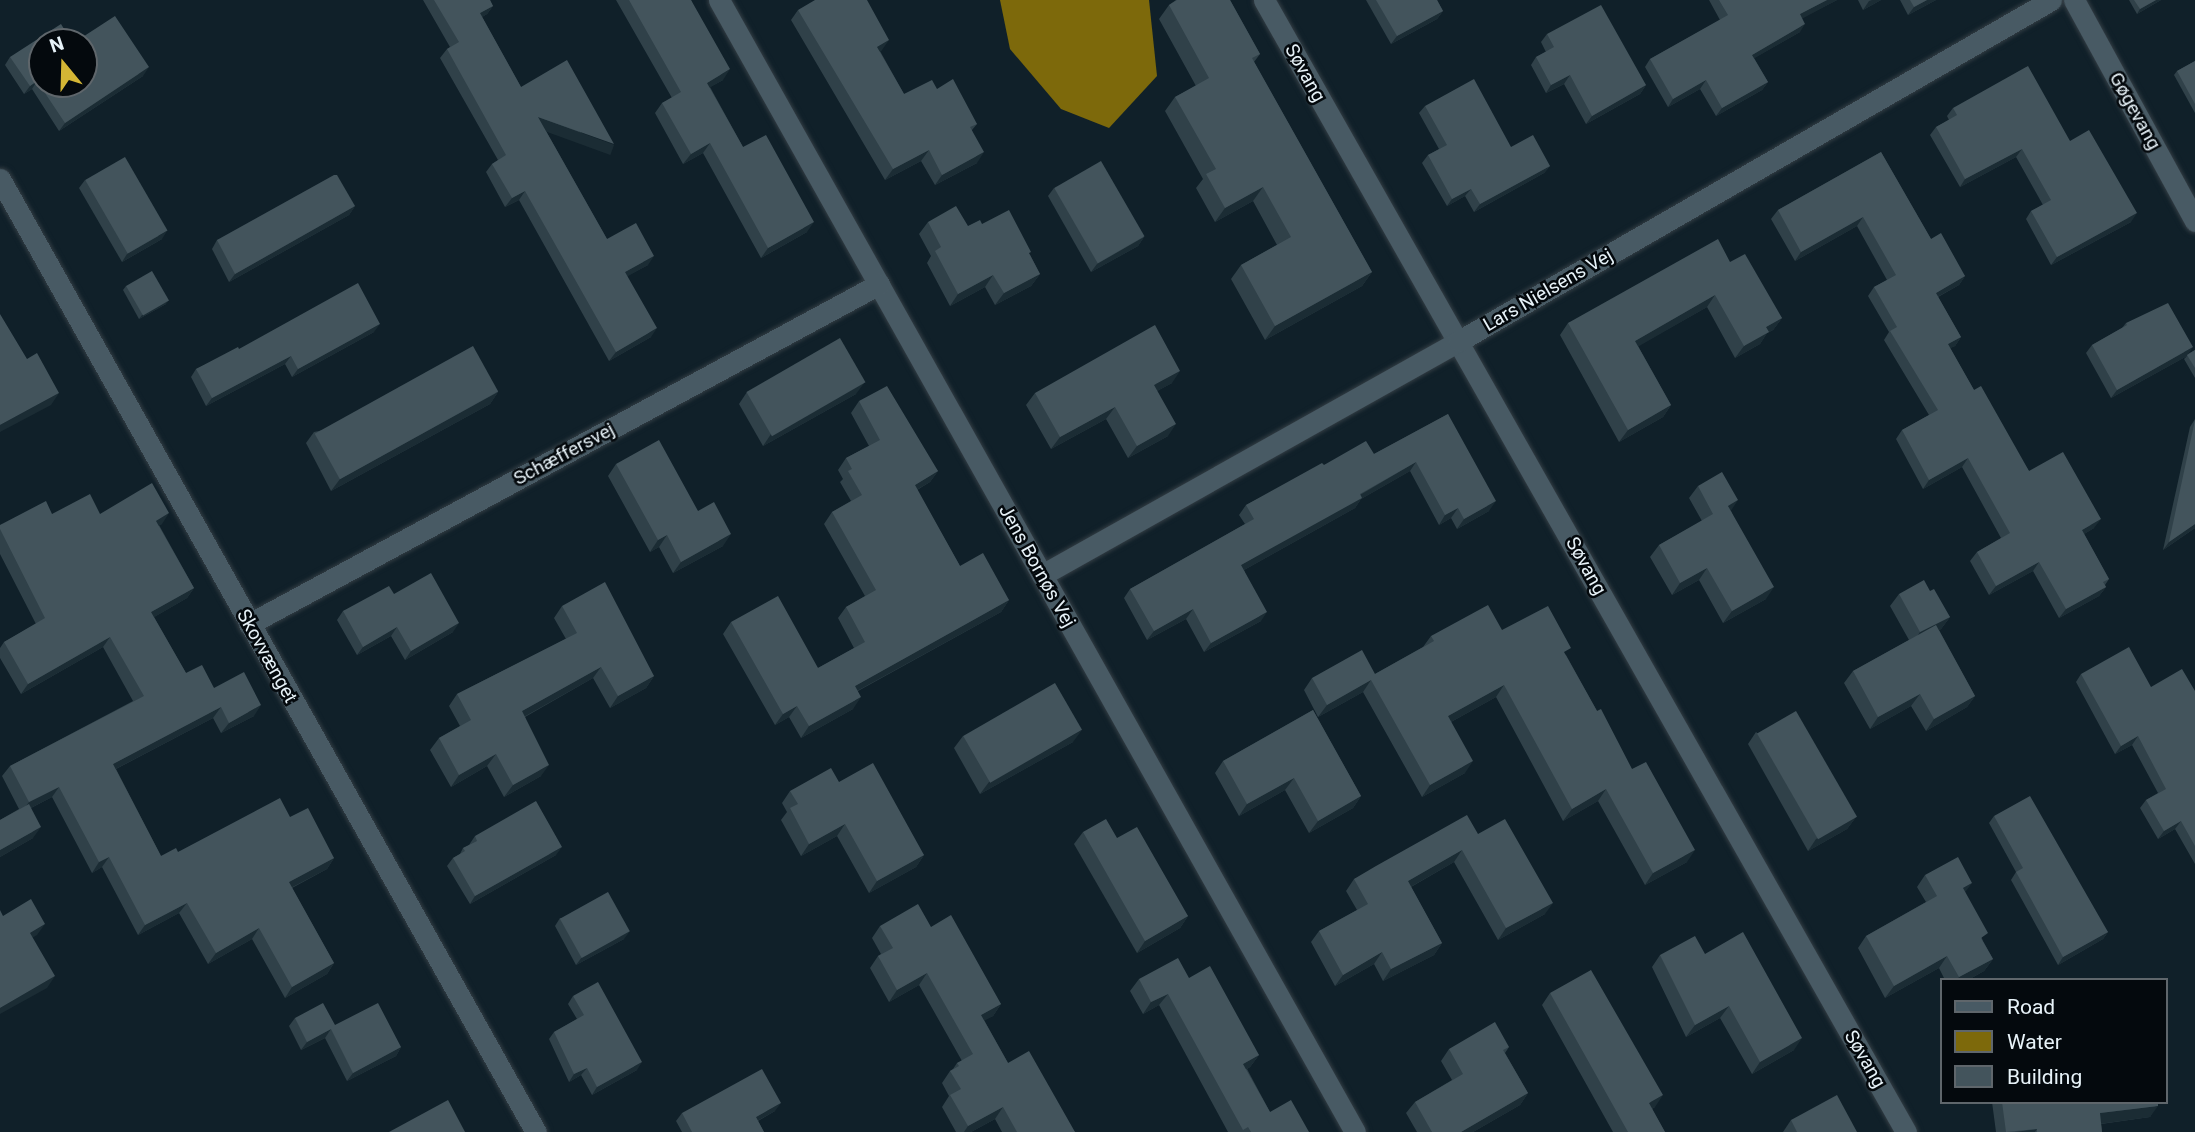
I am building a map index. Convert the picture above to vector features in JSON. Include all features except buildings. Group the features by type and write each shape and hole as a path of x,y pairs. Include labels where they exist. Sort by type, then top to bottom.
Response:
{"street":[{"name":"Jens Bornøs Vej","path":"719,0 1355,1132"},
{"name":"Søvang","path":"1264,0 1906,1132"},
{"name":"Lars Nielsens Vej","path":"1042,575 1459,341 2051,0"},
{"name":"Gøgevang","path":"2074,0 2193,214"},
{"name":"Skovvænget","path":"0,179 8,212 249,624 536,1132"},
{"name":"Schæffersvej","path":"249,624 879,284"}],"water":[{"path":"1000,0 1149,0 1157,76 1109,128 1061,109 1010,49"}]}
